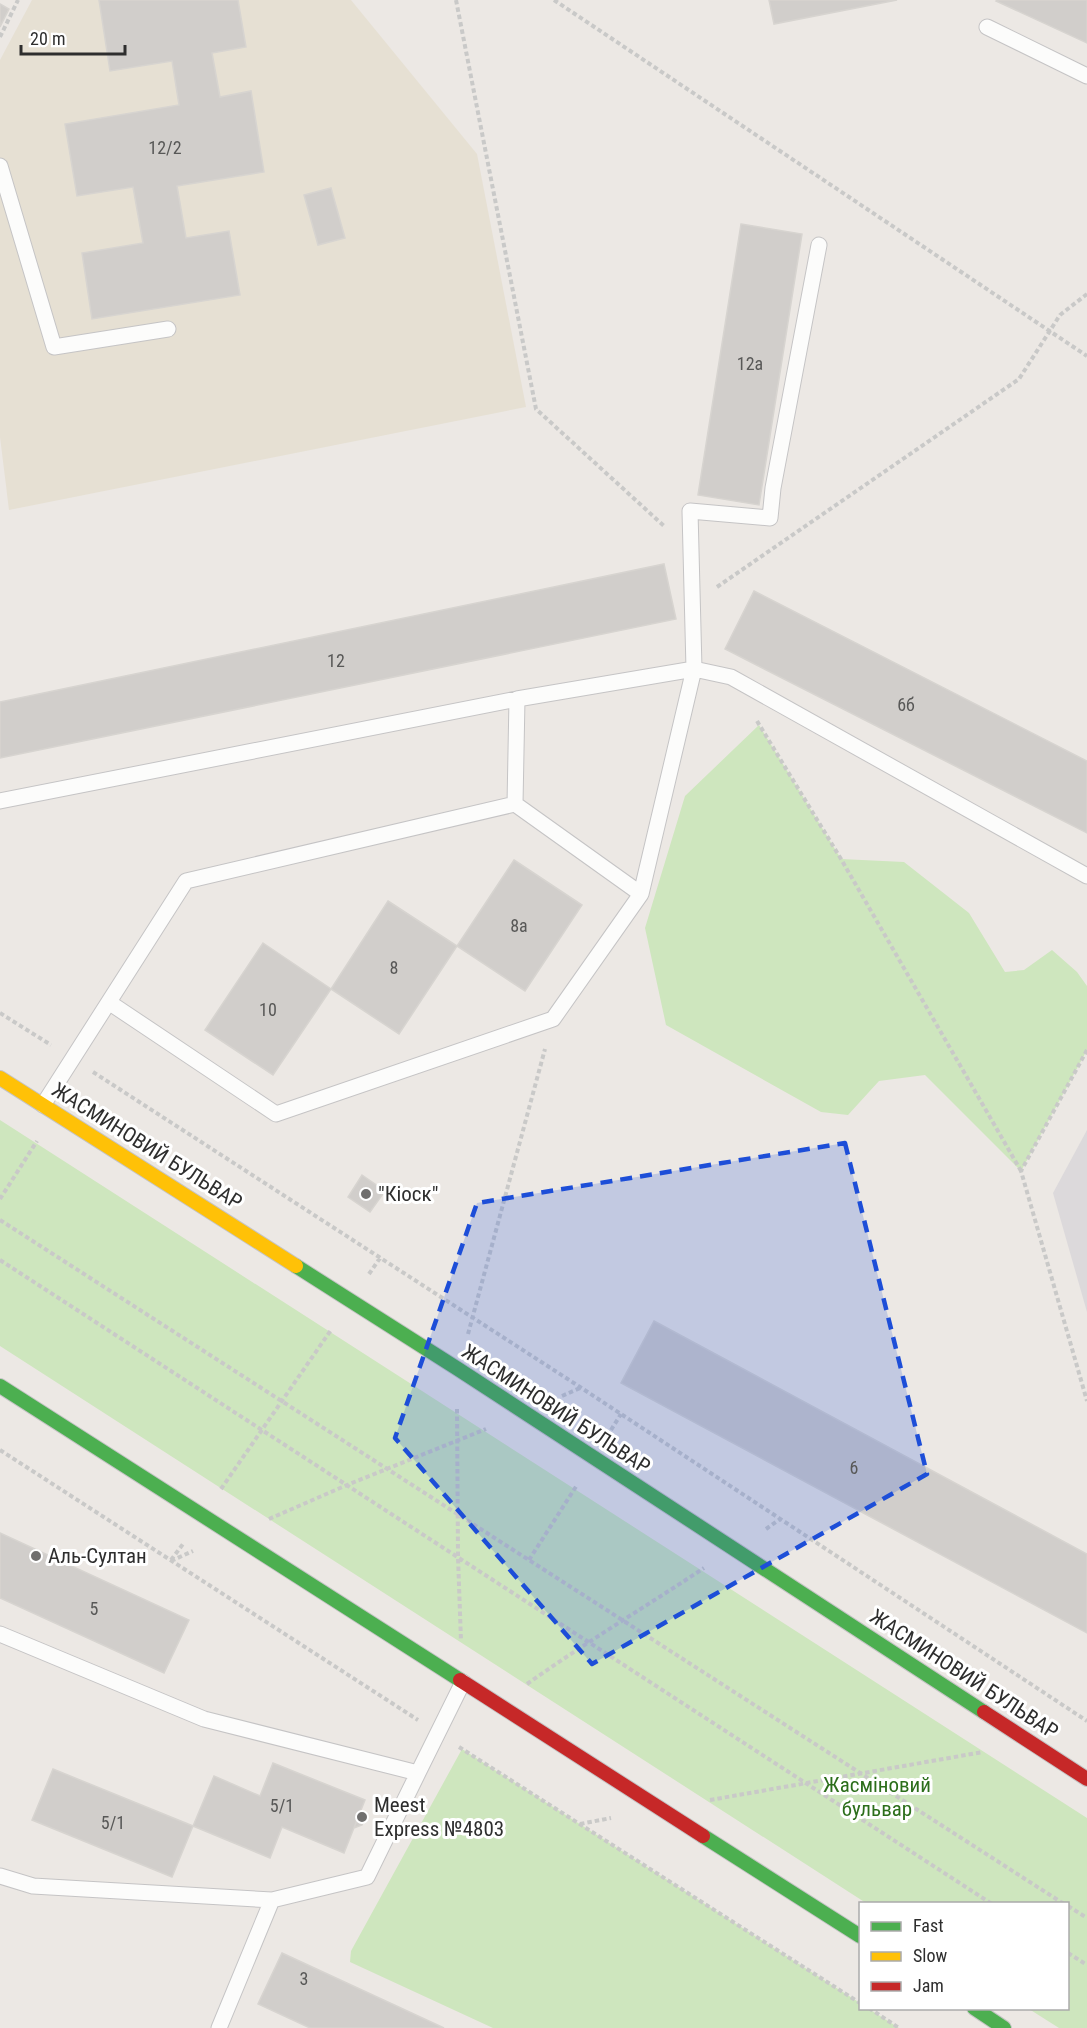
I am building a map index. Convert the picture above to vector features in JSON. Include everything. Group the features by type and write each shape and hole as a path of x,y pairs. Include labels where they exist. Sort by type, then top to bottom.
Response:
{"street":[{"name":"ЖАСМИНОВИЙ БУЛЬВАР","path":"0,1078 351,1301 1087,1779"},
{"path":"0,1386 859,1935"},
{"path":"977,2010 1004,2028"}],"lane":[{"path":"987,27 1087,76"},
{"path":"0,166 54,347 168,329"},
{"path":"110,1003 276,1114 553,1019 640,894 694,669 690,511 770,518 773,488 819,245"},
{"path":"0,801 517,699 694,669 731,676 1087,876"},
{"path":"515,804 517,699"},
{"path":"43,1105 186,881 515,804 640,894"},
{"path":"0,1634 204,1719 418,1773"},
{"path":"0,1876 33,1886 272,1900 367,1877 463,1682"},
{"path":"219,2028 272,1900"}],"path":[{"path":"0,37 18,0"},
{"path":"456,0 536,409 692,551"},
{"path":"554,0 1087,356"},
{"path":"693,604 1019,379 1060,315 1087,294"},
{"path":"754,715 841,859 1021,1171 1087,1401"},
{"path":"0,1013 580,1387 1087,1721"},
{"path":"1021,1171 1087,1050"},
{"path":"0,1220 1061,1902"},
{"path":"380,1258 171,1561 347,1485 524,1413 580,1387"},
{"path":"0,1260 989,1902"},
{"path":"498,1704 588,1641 623,1621 780,1519"},
{"path":"706,1801 986,1751"},
{"path":"580,1824 615,1818"},
{"path":"1069,1907 1087,1918"},
{"path":"1069,1954 1087,1965"},
{"path":"872,2010 899,2028"}],"highlighted area":[{"path":"845,1143 927,1474 592,1664 395,1438 477,1203"}],"shaded area":[{"path":"32,0 351,0 477,154 526,407 9,510 0,437 0,60"},
{"path":"1087,1130 1087,1312 1053,1193"}],"green space":[{"path":"759,725 841,859 904,862 969,913 1005,972 1024,970 1052,950 1077,972 1087,986 1087,1050 1021,1171 925,1075 879,1081 848,1115 821,1112 666,1025 645,928 685,796"},
{"name":"Жасміновий бульвар","path":"0,1120 1087,1818 1087,2028 1059,2028 1031,2010 1069,2010 1069,1902 864,1902 0,1346"},
{"path":"462,1749 859,2002 859,2010 871,2010 899,2028 493,2028 350,1962 351,1951"}],"building":[{"path":"99,0 238,0 246,47 212,53 220,97 251,91 264,172 177,186 186,238 229,231 240,295 92,319 82,253 143,243 133,187 77,196 65,124 179,105 172,61 110,71"},
{"path":"769,0 897,0 774,24"},
{"path":"997,0 1087,0 1087,43 996,1"},
{"path":"0,4 9,9 0,27"},
{"path":"331,188 345,238 318,245 304,195"},
{"path":"741,224 802,234 759,505 698,495"},
{"path":"664,564 676,619 0,758 0,702"},
{"path":"754,591 1087,761 1087,833 725,649"},
{"path":"514,860 582,905 525,991 457,946"},
{"path":"388,901 457,946 399,1034 331,989"},
{"path":"263,943 331,989 273,1075 205,1030"},
{"name":"\"Кіоск\"","path":"362,1175 385,1191 370,1212 348,1197"},
{"path":"654,1321 1087,1554 1087,1633 621,1383"},
{"path":"0,1533 189,1620 164,1673 0,1598"},
{"path":"273,1763 365,1800 344,1853 282,1827 270,1858 193,1826 214,1776 260,1796"},
{"path":"53,1769 193,1826 172,1877 32,1820"},
{"path":"360,1812 366,1814 362,1825 354,1828"},
{"path":"282,1953 444,2028 310,2028 258,2004"}],"traffic: fast":[{"path":"296,1266 984,1712"},
{"path":"0,1386 460,1680"},
{"path":"703,1836 859,1935"},
{"path":"977,2010 1004,2028"}],"traffic: slow":[{"path":"0,1078 296,1266"}],"traffic: jam":[{"path":"460,1680 703,1836"},
{"path":"984,1712 1087,1779"}],"place":[{"name":"\"Кіоск\"","path":"366,1194"},
{"name":"Аль-Султан","path":"36,1556"},
{"name":"Meest Express №4803","path":"362,1817"}]}
